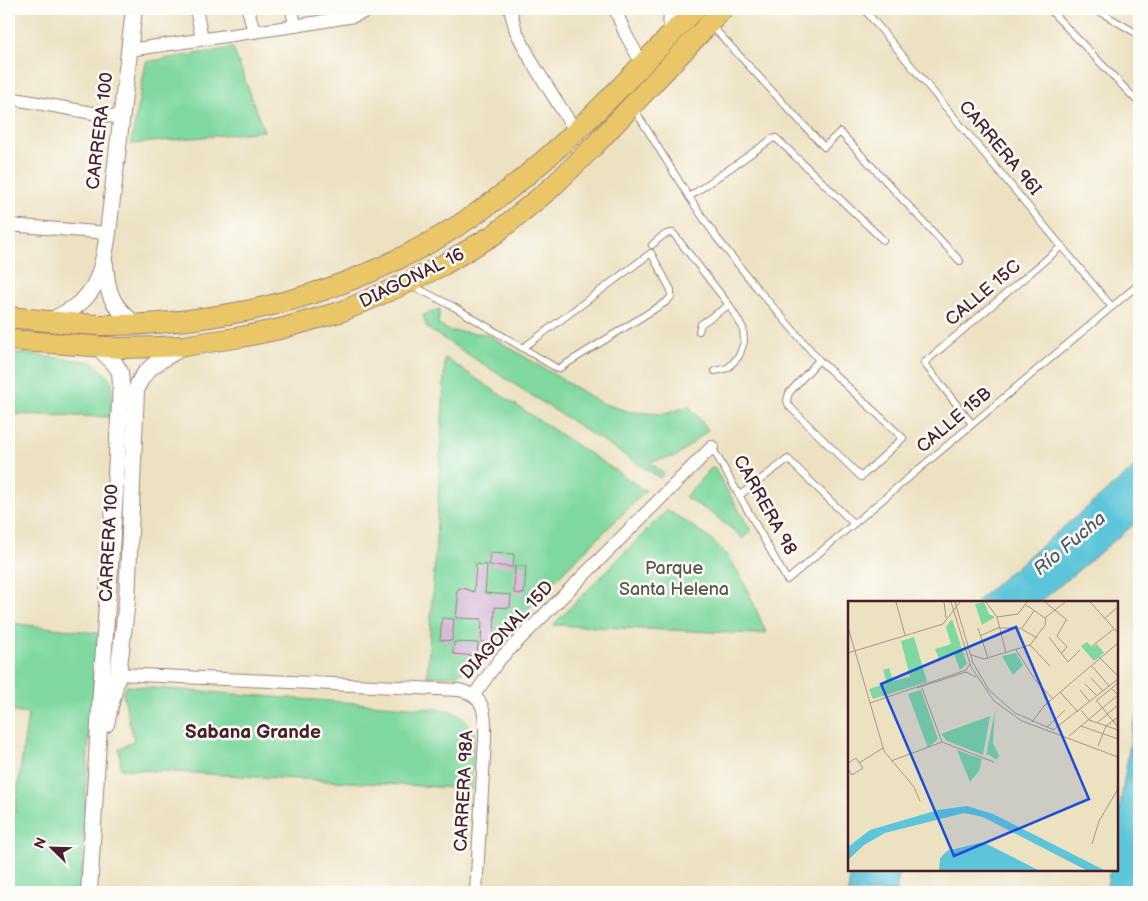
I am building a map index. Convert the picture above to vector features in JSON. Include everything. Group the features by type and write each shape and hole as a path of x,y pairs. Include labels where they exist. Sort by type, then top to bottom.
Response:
{"main road":[{"name":"DIAGONAL 16","path":"9,317 100,325 201,319 266,306 316,293 361,277 435,241 514,186 576,132 695,9"},
{"name":"DIAGONAL 16","path":"9,340 98,347 184,346 280,329 351,308 407,283 495,234 551,188 574,167 716,16"}],"street":[{"name":"CARRERA 100","path":"48,321 78,306 88,295 96,282 104,258 134,9"},
{"path":"196,9 202,39"},
{"path":"248,9 254,32"},
{"path":"292,9 295,26"},
{"path":"129,50 295,26 354,16 372,9"},
{"path":"510,9 516,31 533,64 576,132"},
{"path":"615,9 625,33 642,64"},
{"path":"671,34 672,9"},
{"path":"9,98 121,118"},
{"path":"9,225 108,233"},
{"name":"CARRERA 100","path":"104,258 109,292 123,314 135,324"},
{"name":"CARRERA 100","path":"96,763 118,674 127,600 136,391 142,376 149,368 184,346"},
{"name":"CARRERA 100","path":"89,892 100,691 121,384 120,372 115,364 98,347"},
{"name":"DIAGONAL 15D","path":"118,674 459,690 474,695 500,659 712,447"},
{"path":"115,492 132,493"},
{"name":"CARRERA 98A","path":"474,695 480,703 485,719 476,892"}],"lane":[{"name":"CARRERA 96I","path":"864,9 1112,306"},
{"path":"1049,9 1139,103"},
{"path":"1095,9 1136,33"},
{"path":"716,16 824,147 840,132 960,261"},
{"path":"632,106 689,197 734,259 819,360 903,438 861,477 789,406 787,400 789,393 819,360"},
{"path":"689,197 772,138 776,138 883,240"},
{"path":"652,245 664,234 668,232 673,233 728,305 743,328 744,342 739,356 728,368 715,371"},
{"name":"CALLE 15C","path":"972,424 924,363 1062,246"},
{"path":"407,283 454,307 558,369 666,302 671,297 671,290 651,252 523,348"},
{"name":"CALLE 15B","path":"787,580 1139,284"},
{"path":"699,331 701,324 728,305"},
{"name":"CARRERA 98","path":"712,447 787,580"},
{"path":"740,495 788,459 854,524"}],"green space":[{"path":"233,48 264,131 131,144 146,62"},
{"path":"440,309 438,325 452,331 487,334 601,403 631,412 665,414 689,406 708,430 677,456 649,462 664,473 660,478 427,328 423,315"},
{"path":"9,352 93,362 112,382 111,417 9,414"},
{"path":"445,358 646,491 564,571 480,660 461,673 427,677 436,542"},
{"path":"713,466 751,531 743,538 713,514 685,497"},
{"name":"Parque Santa Helena","path":"667,510 708,537 728,557 745,584 766,633 553,625"},
{"path":"9,623 98,633 88,750 81,892 9,892 9,825 13,825 28,714 9,711"},
{"path":"127,686 449,710 464,718 474,731 472,789 121,769 119,749 134,741 123,693"}],"water":[{"name":"Río Fucha","path":"1139,464 1139,520 1041,601 977,601"},
{"path":"1139,710 1139,892 1106,892 1110,871 1118,871 1118,819 1133,725"},
{"path":"851,871 900,871 896,892 848,892"}],"building":[{"path":"490,553 514,554 513,567 489,565"},
{"path":"476,564 487,565 485,593 511,595 510,608 495,607 494,643 481,642 482,619 456,618 457,591 459,588 463,588 474,592"},
{"path":"515,566 526,566 524,594 514,593"},
{"path":"442,618 454,619 452,641 440,640"},
{"path":"454,642 478,643 477,656 453,654"}],"district":[{"name":"Sabana Grande","path":"253,732"}]}
